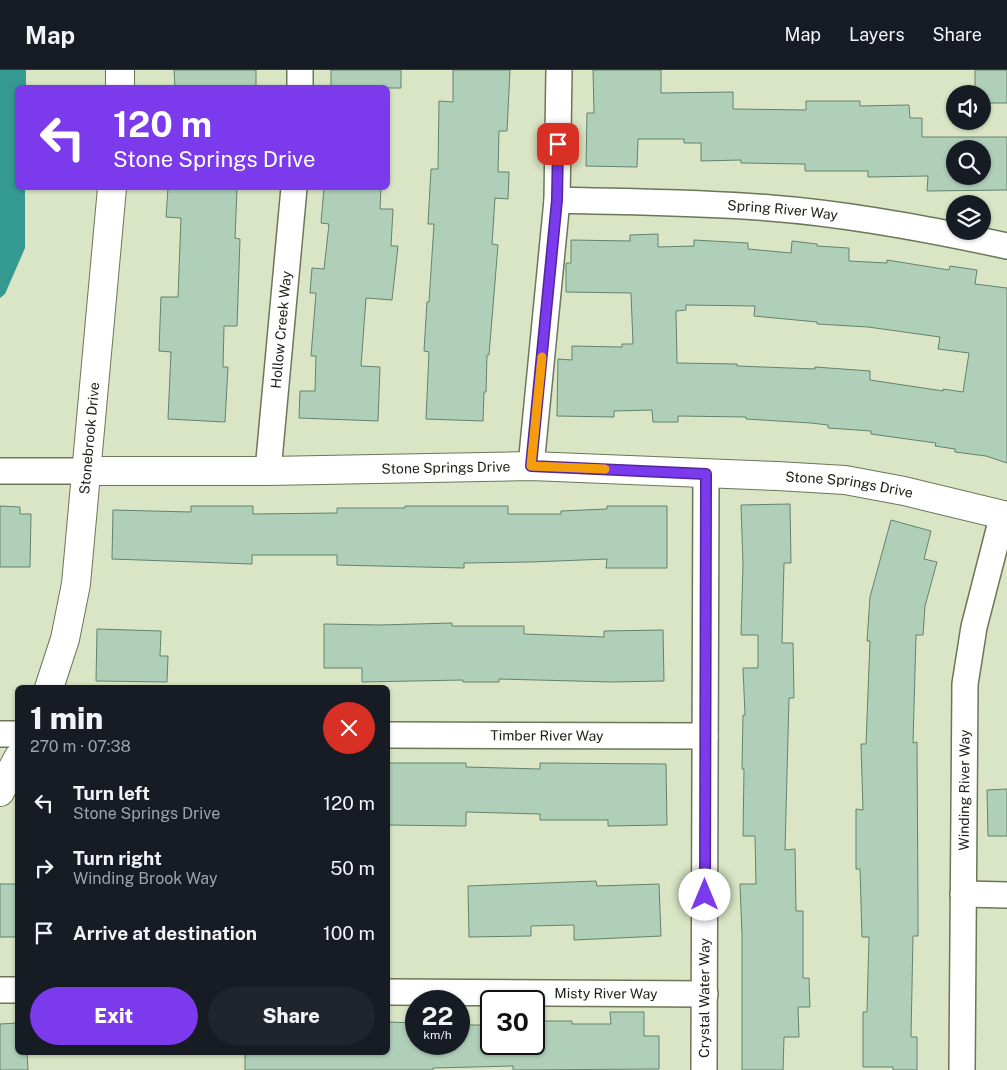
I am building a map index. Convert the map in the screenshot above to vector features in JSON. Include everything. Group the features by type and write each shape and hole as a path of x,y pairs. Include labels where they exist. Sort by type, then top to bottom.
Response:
{"street":[{"path":"120,70 120,85"},
{"path":"300,70 300,85"},
{"path":"531,466 557,200 559,70"},
{"name":"Stonebrook Drive","path":"51,685 65,640 76,584 88,471 112,190"},
{"name":"Hollow Creek Way","path":"268,472 294,190"},
{"name":"Spring River Way","path":"557,200 690,203 779,208 850,216 930,229 1007,246"},
{"name":"Stone Springs Drive","path":"0,471 268,472 531,466 845,480 904,490 1005,515"},
{"name":"Crystal Water Way","path":"704,1070 706,474"},
{"name":"Winding River Way","path":"962,1070 966,684 974,627 1005,515"},
{"path":"0,734 15,734"},
{"name":"Timber River Way","path":"390,735 705,736"},
{"path":"0,792 15,764"},
{"path":"963,894 1007,895"},
{"path":"0,990 15,990"},
{"name":"Misty River Way","path":"390,992 704,994"}],"water":[{"path":"0,70 26,70 26,85 15,85 15,190 25,190 25,248 5,294 0,298"}],"building":[{"path":"174,70 256,70 256,85 175,85"},
{"path":"331,70 401,70 401,88 390,88 390,85 331,85"},
{"path":"453,70 510,70 507,131 499,131 498,172 509,172 508,199 495,198 492,244 498,245 489,355 487,355 483,421 426,419 429,352 424,351 434,224 428,224 431,169 438,169 439,101 453,102"},
{"path":"593,70 661,70 661,93 733,92 733,109 806,110 806,101 860,101 860,106 909,105 910,118 922,118 922,137 1007,137 1007,190 927,191 928,176 868,177 868,171 805,171 805,164 741,163 741,160 701,161 701,143 684,143 684,139 638,139 637,167 586,166 587,113 594,113"},
{"path":"975,70 1007,70 1007,103 991,103 991,85 975,85"},
{"path":"168,190 237,190 235,238 240,239 237,326 224,326 223,367 228,367 225,422 168,419 171,352 159,351 161,297 178,297 181,218 166,217"},
{"path":"324,190 381,190 380,209 393,209 391,246 398,246 392,300 366,298 361,366 380,367 378,421 299,418 300,391 315,391 316,356 311,356 316,293 310,293 312,268 324,269 329,224 321,223"},
{"path":"658,234 658,247 694,246 694,240 748,243 748,249 791,253 792,241 817,244 817,246 849,248 849,261 887,263 887,260 949,270 950,266 977,270 975,284 1007,288 1007,463 986,456 955,452 955,449 935,446 936,443 871,434 871,431 828,428 828,425 811,423 746,419 746,417 678,416 678,422 653,422 652,410 614,411 614,417 557,416 558,359 572,360 572,346 622,347 622,344 633,344 631,293 566,292 566,263 571,263 571,240 630,241 630,235","holes":["686,305 755,306 754,316 817,322 817,324 868,327 940,337 938,349 969,353 963,392 943,389 943,391 870,380 870,371 815,367 815,369 737,366 737,364 677,363 676,311 686,310"]},
{"path":"790,504 791,563 784,563 782,643 793,643 794,698 789,698 785,850 795,849 796,911 803,911 803,978 809,978 810,1007 798,1007 799,1037 784,1037 783,1070 742,1070 740,884 756,884 755,836 743,836 744,769 742,769 743,715 745,715 743,668 758,668 758,635 741,635 743,564 741,505"},
{"path":"0,506 20,507 20,514 31,514 30,567 0,567"},
{"path":"191,506 253,506 253,514 337,513 337,508 508,506 508,514 561,514 561,511 607,509 607,506 667,506 667,568 606,568 607,559 464,563 464,568 337,565 337,555 252,555 252,564 112,559 113,510 191,512"},
{"path":"891,520 931,531 924,559 937,562 925,606 923,635 916,635 913,743 917,742 918,936 913,936 911,1037 917,1037 917,1070 893,1070 893,1067 863,1067 863,1012 867,1012 869,937 862,937 860,869 856,869 856,809 863,810 861,744 866,744 870,641 867,641 870,597"},
{"path":"452,623 452,626 524,626 524,634 604,637 604,631 663,630 664,681 612,682 499,679 499,682 463,682 463,680 362,682 362,668 324,668 324,624"},
{"path":"97,629 161,631 160,656 168,656 167,682 96,681"},
{"path":"390,763 466,763 466,767 540,769 540,763 666,764 667,825 608,826 608,820 540,820 540,814 466,812 466,826 390,825"},
{"path":"1007,789 1007,836 988,836 987,790"},
{"path":"596,881 597,886 659,884 661,936 574,940 574,925 531,926 531,936 469,937 468,886"},
{"path":"0,884 15,884 15,937 0,937"},
{"path":"610,1012 644,1012 644,1036 659,1036 659,1069 513,1070 513,1066 433,1068 433,1070 245,1070 245,1055 390,1055 390,1022 405,1023 405,1055 470,1055 470,1025 480,1025 480,1055 545,1055 545,1021 572,1021 572,1024 611,1024"},
{"path":"15,1023 15,1055 27,1055 28,1070 0,1070 0,1024"}],"slow traffic":[{"path":"542,357 531,466 605,469"}],"route":[{"path":"558,144 557,200 531,466 706,474 705,895"}]}
